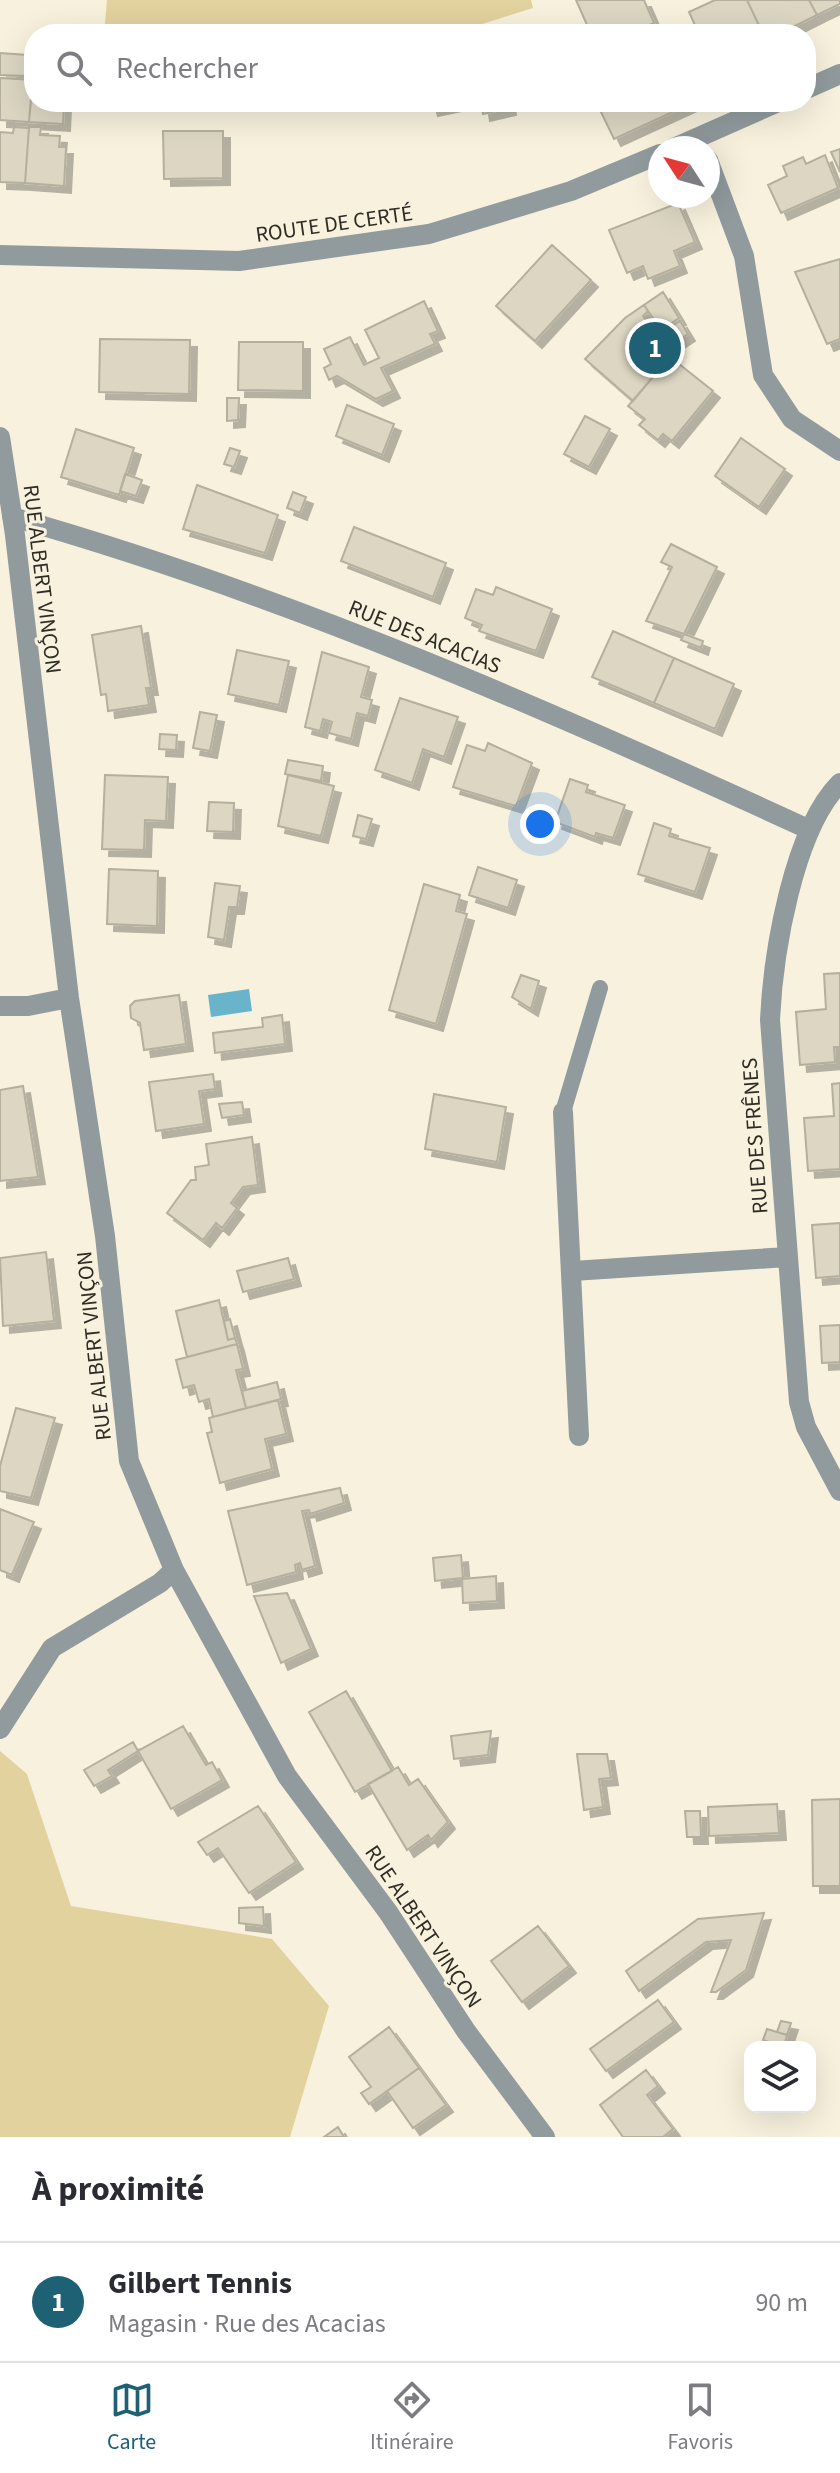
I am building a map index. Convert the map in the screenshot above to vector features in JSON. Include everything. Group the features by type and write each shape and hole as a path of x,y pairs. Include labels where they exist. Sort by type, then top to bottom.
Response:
{"street":[{"path":"816,85 840,74"},
{"path":"715,136 759,112"},
{"name":"ROUTE DE CERTÉ","path":"0,255 239,261 429,234 571,191 648,159"},
{"path":"720,192 744,256 763,375 792,419 840,451"},
{"name":"RUE ALBERT VINÇON","path":"0,437 69,998 105,1236 129,1461 174,1570 287,1776 388,1912 466,2031 545,2137"},
{"name":"RUE DES ACACIAS","path":"12,517 284,604 595,733 808,829"},
{"name":"RUE DES FRÊNES","path":"840,783 827,796 808,829 772,969 770,1020 799,1402 806,1427 840,1491"},
{"path":"0,1006 28,1006 69,998"},
{"path":"563,1112 579,1436"},
{"path":"573,1271 787,1257"},
{"path":"0,1729 52,1648 160,1583 174,1570"}],"lane":[{"path":"563,1112 600,988"}],"shaded area":[{"path":"107,0 531,0 533,8 482,24 105,24"},
{"path":"0,1751 27,1774 71,1906 272,1939 329,2006 290,2137 0,2137"}],"water":[{"path":"249,989 252,1011 211,1017 208,995"}],"building":[{"path":"576,0 644,0 654,23 652,24 587,24"},
{"path":"715,0 747,0 758,24 694,24 689,12"},
{"path":"747,0 809,0 817,15 799,24 758,24"},
{"path":"809,0 840,0 840,4 817,15"},
{"path":"0,53 24,55 24,76 0,75"},
{"path":"0,78 24,79 24,112 30,112 29,122 0,120"},
{"path":"30,112 64,112 63,124 29,122"},
{"path":"601,112 673,112 614,139"},
{"path":"14,127 29,128 25,183 0,182 0,132 13,133"},
{"path":"29,127 41,127 40,135 60,136 59,147 66,147 64,186 25,183"},
{"path":"163,131 223,131 223,178 164,179"},
{"path":"840,149 840,172 831,152"},
{"path":"825,155 838,188 781,213 768,185 787,176 783,166 803,157 806,164"},
{"path":"665,208 680,208 695,242 674,251 680,266 648,279 643,266 627,273 609,230"},
{"path":"552,245 591,280 535,341 496,306"},
{"path":"840,259 840,339 827,344 795,272"},
{"path":"663,292 679,318 661,330 644,305"},
{"path":"424,301 438,331 430,334 435,344 381,368 393,391 376,399 337,376 329,380 324,368 331,364 324,349 350,337 364,365 379,358 365,330"},
{"path":"644,305 648,311 643,316 650,324 632,342 647,355 644,360 658,371 633,401 585,359 625,318"},
{"path":"680,321 688,334 671,345 663,332"},
{"path":"636,337 652,351 647,355 632,342"},
{"path":"100,339 190,340 189,394 99,392"},
{"path":"239,342 303,342 303,391 238,390"},
{"path":"674,360 713,391 672,441 663,434 658,440 639,425 645,419 628,406 658,371"},
{"path":"227,398 239,398 238,420 227,421"},
{"path":"347,405 394,424 382,455 336,436"},
{"path":"585,416 610,429 589,467 564,454"},
{"path":"76,429 134,448 119,495 61,477"},
{"path":"741,438 785,469 759,507 715,476"},
{"path":"230,448 240,451 234,467 224,464"},
{"path":"125,474 142,480 136,496 120,491"},
{"path":"197,485 278,515 265,553 183,529"},
{"path":"293,492 306,497 300,513 287,508"},
{"path":"354,527 446,563 433,597 341,561"},
{"path":"671,544 717,567 684,634 646,621 672,567 661,562"},
{"path":"496,587 552,609 536,651 479,631 482,625 465,618 476,589 493,595"},
{"path":"141,626 151,688 146,688 149,705 108,711 106,694 101,695 92,635"},
{"path":"613,631 674,658 654,703 592,677"},
{"path":"684,634 703,641 701,648 681,640"},
{"path":"237,650 289,661 279,705 228,694"},
{"path":"322,652 369,667 361,697 372,700 368,716 357,713 351,739 329,733 332,722 323,719 320,731 305,727"},
{"path":"674,658 734,684 715,729 654,703"},
{"path":"400,698 458,717 444,757 423,749 412,783 375,770"},
{"path":"200,712 217,715 210,751 193,748"},
{"path":"160,734 177,735 176,750 159,749"},
{"path":"488,743 532,763 516,806 453,787 467,745 485,751"},
{"path":"288,760 323,766 321,781 285,774"},
{"path":"105,775 168,777 166,821 145,820 144,850 102,849"},
{"path":"288,775 334,786 321,836 278,826"},
{"path":"570,779 588,785 586,792 625,805 613,838 596,833 595,837 555,822"},
{"path":"209,802 234,803 233,832 207,831"},
{"path":"358,815 372,819 366,839 353,836"},
{"path":"654,823 671,829 669,836 710,848 695,892 638,874"},
{"path":"478,867 517,880 508,908 469,895"},
{"path":"109,869 158,871 157,926 107,924"},
{"path":"215,883 240,886 237,907 229,907 224,940 208,937"},
{"path":"424,884 460,895 456,911 467,914 436,1024 389,1010"},
{"path":"840,973 840,1047 834,1047 835,1062 800,1065 796,1012 826,1009 824,974"},
{"path":"521,975 539,981 531,1009 512,997"},
{"path":"179,995 186,1044 144,1050 140,1023 131,1018 130,1006 135,1001"},
{"path":"282,1015 285,1044 215,1053 213,1033 263,1027 262,1018"},
{"path":"213,1074 215,1089 199,1091 204,1124 156,1131 149,1082"},
{"path":"840,1083 840,1169 808,1171 804,1118 834,1116 832,1084"},
{"path":"23,1086 38,1177 0,1181 0,1090"},
{"path":"434,1094 506,1107 497,1162 425,1149"},
{"path":"242,1102 244,1115 222,1118 219,1104"},
{"path":"252,1137 258,1185 243,1187 231,1203 237,1208 222,1228 216,1223 203,1240 167,1213 191,1180 196,1180 195,1167 209,1165 206,1144"},
{"path":"840,1223 840,1276 816,1278 812,1225"},
{"path":"46,1252 54,1321 3,1326 0,1258"},
{"path":"288,1258 294,1279 243,1292 237,1271"},
{"path":"219,1300 228,1340 235,1338 237,1344 187,1357 176,1311"},
{"path":"230,1319 235,1338 228,1340 224,1321"},
{"path":"840,1325 840,1362 822,1363 820,1326"},
{"path":"237,1344 243,1369 236,1370 246,1408 213,1417 209,1399 199,1402 194,1385 183,1388 176,1360"},
{"path":"277,1382 281,1399 246,1408 242,1391"},
{"path":"278,1400 286,1434 265,1439 272,1469 220,1483 207,1433 212,1432 209,1418"},
{"path":"16,1408 55,1418 31,1498 0,1491 0,1466"},
{"path":"340,1488 344,1503 310,1514 309,1510 302,1511 315,1566 302,1570 300,1563 295,1565 296,1572 247,1585 228,1511"},
{"path":"0,1509 34,1522 12,1575 0,1570"},
{"path":"461,1555 463,1578 435,1581 433,1558"},
{"path":"496,1576 497,1601 463,1603 462,1579"},
{"path":"287,1593 311,1649 281,1663 254,1596"},
{"path":"346,1691 392,1771 355,1792 309,1712"},
{"path":"183,1726 206,1765 212,1762 222,1780 171,1809 138,1751"},
{"path":"491,1731 488,1755 454,1759 451,1736"},
{"path":"133,1742 138,1751 108,1770 112,1776 94,1786 84,1770"},
{"path":"577,1754 607,1754 611,1778 599,1779 603,1807 584,1810"},
{"path":"398,1767 409,1785 418,1779 448,1822 431,1840 428,1835 407,1850 368,1784"},
{"path":"840,1799 840,1886 813,1886 812,1800"},
{"path":"777,1804 779,1833 709,1836 708,1807"},
{"path":"258,1806 296,1862 249,1893 218,1848 207,1855 198,1842"},
{"path":"685,1811 700,1811 701,1837 687,1837"},
{"path":"263,1907 264,1926 239,1923 239,1908"},
{"path":"764,1913 746,1970 716,1992 711,1992 731,1940 706,1942 639,1991 626,1971 698,1919"},
{"path":"538,1926 569,1966 522,2002 491,1961"},
{"path":"658,2000 674,2022 606,2071 590,2049"},
{"path":"781,2021 791,2023 787,2035 777,2032"},
{"path":"389,2027 419,2068 369,2104 361,2093 371,2087 349,2057"},
{"path":"767,2029 787,2035 786,2041 763,2040"},
{"path":"419,2068 446,2105 413,2128 387,2091"},
{"path":"646,2070 658,2086 647,2095 673,2129 663,2137 623,2137 600,2105"},
{"path":"338,2127 344,2137 324,2137"}],"place":[{"name":"Gilbert Tennis","path":"655,348"}]}
